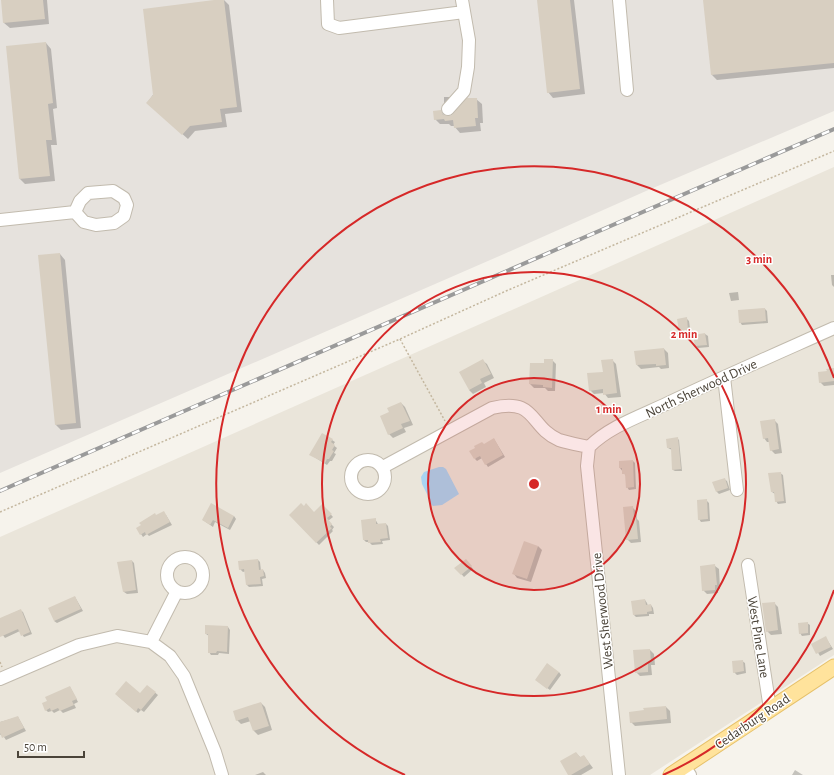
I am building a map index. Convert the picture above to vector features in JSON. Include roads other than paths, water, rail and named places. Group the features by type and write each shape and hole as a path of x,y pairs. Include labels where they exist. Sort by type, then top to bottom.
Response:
{"main road":[{"name":"Cedarburg Road","path":"671,775 687,770 770,708 834,667"}],"street":[{"path":"327,0 328,24 339,28 463,6 469,40 468,67 464,91 448,109"},
{"path":"619,0 627,90"},
{"path":"0,220 75,212"},
{"name":"North Sherwood Drive","path":"589,447 597,439 616,428 724,377 834,328"},
{"path":"724,377 737,490"},
{"path":"383,467 492,408 505,405 517,406 526,410 533,415 546,431 559,439 589,447"},
{"name":"West Sherwood Drive","path":"589,447 587,466 619,775"},
{"name":"West Pine Lane","path":"748,565 770,708"},
{"path":"151,642 177,591"},
{"path":"0,680 79,645 97,640 117,636 151,642 170,656 184,676 215,752 222,775"}],"water":[{"path":"439,467 446,469 459,494 442,505 433,506 430,503 422,484 421,477 424,472"}],"railway":[{"path":"0,491 834,129"}]}
